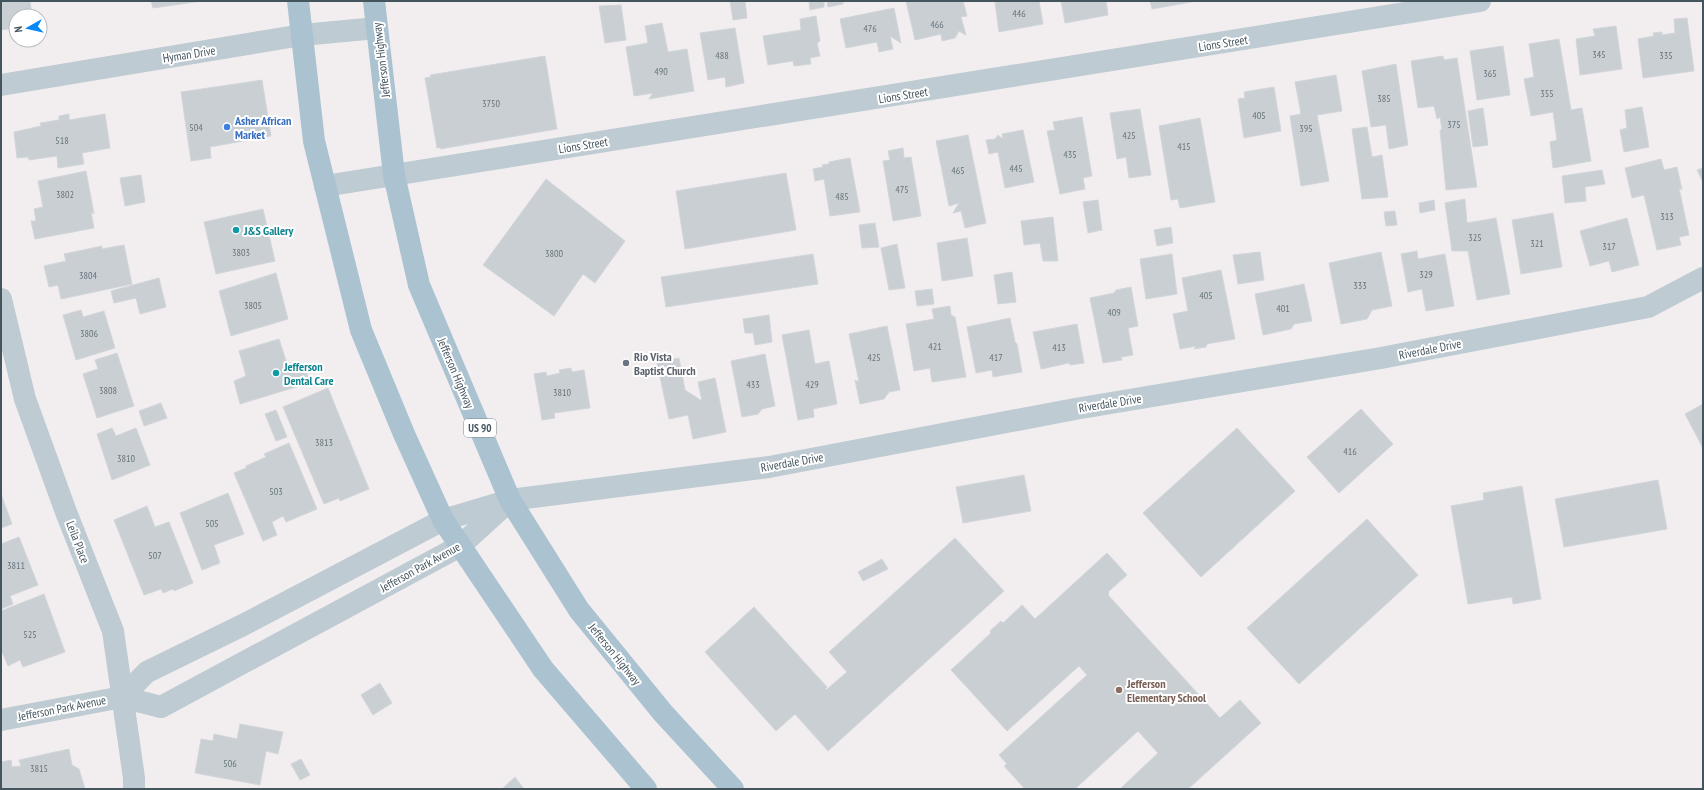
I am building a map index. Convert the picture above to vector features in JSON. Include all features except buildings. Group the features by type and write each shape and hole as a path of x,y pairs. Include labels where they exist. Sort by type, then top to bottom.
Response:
{"main road":[{"path":"298,1 314,141 360,330 404,434 443,520 543,669 646,789"},
{"name":"Jefferson Highway","path":"374,1 394,175 419,285 510,500 579,610 663,712 733,789"}],"street":[{"name":"Lions Street","path":"326,186 914,93 1480,1"},
{"name":"Hyman Drive","path":"1,85 302,35 377,28"},
{"name":"Riverdale Drive","path":"510,500 769,467 1075,409 1412,352 1648,307 1703,278"},
{"name":"Leila Place","path":"1,299 25,399 66,512 113,631 134,778 134,789"},
{"name":"Jefferson Park Avenue","path":"122,696 147,672 245,624 443,520 510,500"},
{"name":"Jefferson Park Avenue","path":"1,720 122,696 161,707 460,546 510,500"}],"place":[{"name":"Asher African Market","path":"227,127"},
{"name":"J&S Gallery","path":"236,230"},
{"name":"Rio Vista Baptist Church","path":"626,363"},
{"name":"Jefferson Dental Care","path":"276,373"},
{"name":"Jefferson Elementary School","path":"1119,690"}]}
